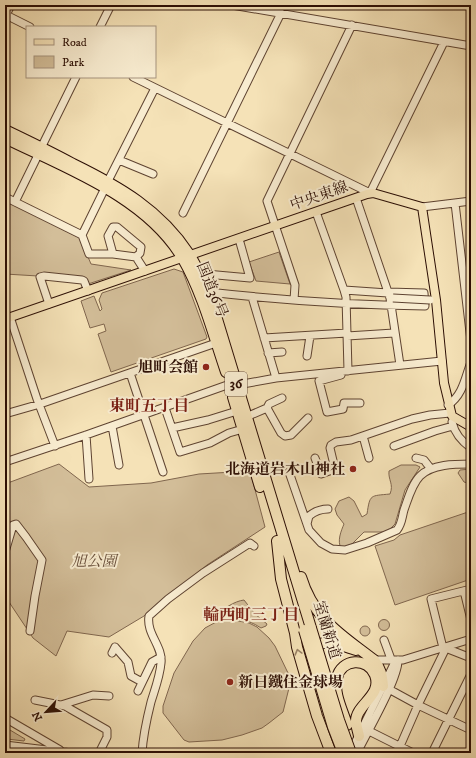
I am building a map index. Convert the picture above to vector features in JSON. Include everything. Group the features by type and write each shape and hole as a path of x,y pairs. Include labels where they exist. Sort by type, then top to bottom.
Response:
{"highway":[{"name":"国道36号","path":"5,130 40,151 107,185 131,195 162,221 179,240 216,343 246,417 276,515"},
{"name":"国道36号","path":"5,138 40,151"},
{"name":"国道36号","path":"186,257 208,292 233,385 237,411 277,541"},
{"name":"室蘭新道","path":"276,515 303,630 351,753"},
{"path":"276,515 292,542 303,581 314,607 332,628 374,660 382,673 386,688"},
{"name":"室蘭新道","path":"277,541 333,727 343,753"},
{"path":"303,630 297,647 317,716 331,753"},
{"path":"337,753 319,702 308,664 310,652 313,648 320,644 331,642 362,652"},
{"path":"357,753 337,691 337,676 344,666 357,662 365,663 372,669 376,684 375,690 371,697 357,716 356,722 363,732"}],"main road":[{"name":"中央東線","path":"8,318 370,193 422,207"},
{"path":"422,207 444,383 450,411 471,427"}],"street":[{"path":"11,5 5,16 28,26"},
{"path":"100,26 111,5"},
{"path":"232,5 471,46"},
{"path":"183,213 281,13"},
{"path":"294,300 294,285 274,227 267,201 352,25"},
{"path":"135,78 370,193 444,42"},
{"path":"15,202 76,78"},
{"path":"82,235 154,88"},
{"path":"119,160 153,174"},
{"path":"5,197 82,235 89,254 113,254 136,257 145,271"},
{"path":"356,198 390,297 394,333 400,366"},
{"path":"422,207 471,200"},
{"path":"455,203 471,341"},
{"path":"316,212 344,290 347,334 345,371 340,376 319,380 327,412 343,409 344,403 360,403"},
{"path":"113,254 108,236 113,227 117,226 141,247 140,254 136,257"},
{"path":"206,274 250,278 239,239"},
{"path":"49,304 40,277 44,276 82,280 84,281 88,290"},
{"path":"344,290 390,297 433,300"},
{"path":"208,292 346,304 390,297"},
{"path":"252,297 276,378"},
{"path":"8,318 55,446"},
{"path":"264,338 394,333"},
{"path":"307,356 310,336"},
{"path":"5,414 40,404 216,343"},
{"path":"268,352 282,352"},
{"path":"5,462 233,385 276,378 442,361"},
{"path":"471,362 460,394 454,401 450,411 453,426 459,437 471,448"},
{"path":"130,373 163,472"},
{"path":"246,417 267,408 268,404 282,398"},
{"path":"165,408 180,452 210,443 229,433 242,429"},
{"path":"267,408 281,433 285,436 294,433 308,418"},
{"path":"172,428 208,420 237,411"},
{"path":"315,458 321,474 335,469 330,448 331,445 336,442 352,440 419,417 450,411"},
{"path":"112,426 119,465"},
{"path":"394,446 434,431 453,426"},
{"path":"86,435 88,479"},
{"path":"363,436 369,458"},
{"path":"416,458 424,460 431,469"},
{"path":"289,472 309,530 321,543 336,550 345,550 393,533 400,526 408,498 415,483 419,476 426,471 444,466 471,464"},
{"path":"307,524 309,516 314,512 328,509"},
{"path":"5,552 13,525 16,524 42,560 30,631"},
{"path":"142,753 151,703 161,664 160,652 149,627 148,621 151,614 203,573 250,543 254,546"},
{"path":"399,750 418,705 444,652 431,599 468,590 471,620"},
{"path":"374,660 395,660 471,639"},
{"path":"351,753 386,688 394,664 395,660 384,640"},
{"path":"112,653 115,647 128,662 131,676 142,682"},
{"path":"444,647 471,658"},
{"path":"138,691 152,662 161,657"},
{"path":"432,753 471,674"},
{"path":"386,688 471,730"},
{"path":"61,705 93,695 109,696"},
{"path":"35,700 65,706 107,730 108,737 99,753"},
{"path":"5,718 63,752"},
{"path":"363,732 399,750 413,753"},
{"path":"357,753 363,732"},
{"path":"5,745 72,753"}],"green space":[{"path":"5,200 80,238 91,264 131,270 88,284 38,276 5,274"},
{"path":"279,252 290,284 256,281 249,262"},
{"path":"174,269 183,272 207,337 206,339 111,372 98,334 106,331 104,324 90,328 81,301 94,296 100,311 102,309 99,300 102,293"},
{"name":"旭公園","path":"59,464 89,487 151,483 199,474 250,471 265,527 207,565 144,616 109,637 67,631 56,656 33,638 5,596 5,484"},
{"path":"401,465 416,465 420,467 405,490 395,524 387,532 364,532 352,544 341,548 339,539 344,524 337,515 335,509 339,501 349,497 354,501 362,517 367,514 370,499 372,497 390,494 391,485 389,471"},
{"path":"471,469 471,484 464,482 458,473 460,470"},
{"path":"471,511 471,579 395,605 375,546 394,540 400,535"},
{"path":"244,600 255,614 267,624 266,626 261,628 250,622 216,618 228,606"},
{"name":"新日鐵住金球場","path":"233,620 249,623 257,627 275,646 288,673 289,688 283,712 262,728 242,735 222,740 189,742 184,740 163,713 163,706 174,673 193,641 205,628 218,621"},
{"path":"382,620 386,620 388,621 388,629 382,630 379,627 379,623"},
{"path":"363,626 367,626 369,627 369,635 363,636 360,633 360,629"},
{"path":"10,730 25,739 24,741 7,739"}],"place":[{"name":"旭町会館","path":"206,367"},
{"name":"北海道岩木山神社","path":"353,469"},
{"name":"新日鐵住金球場","path":"230,682"}],"district":[{"name":"東町五丁目","path":"149,406"},
{"name":"輪西町三丁目","path":"251,615"}]}
